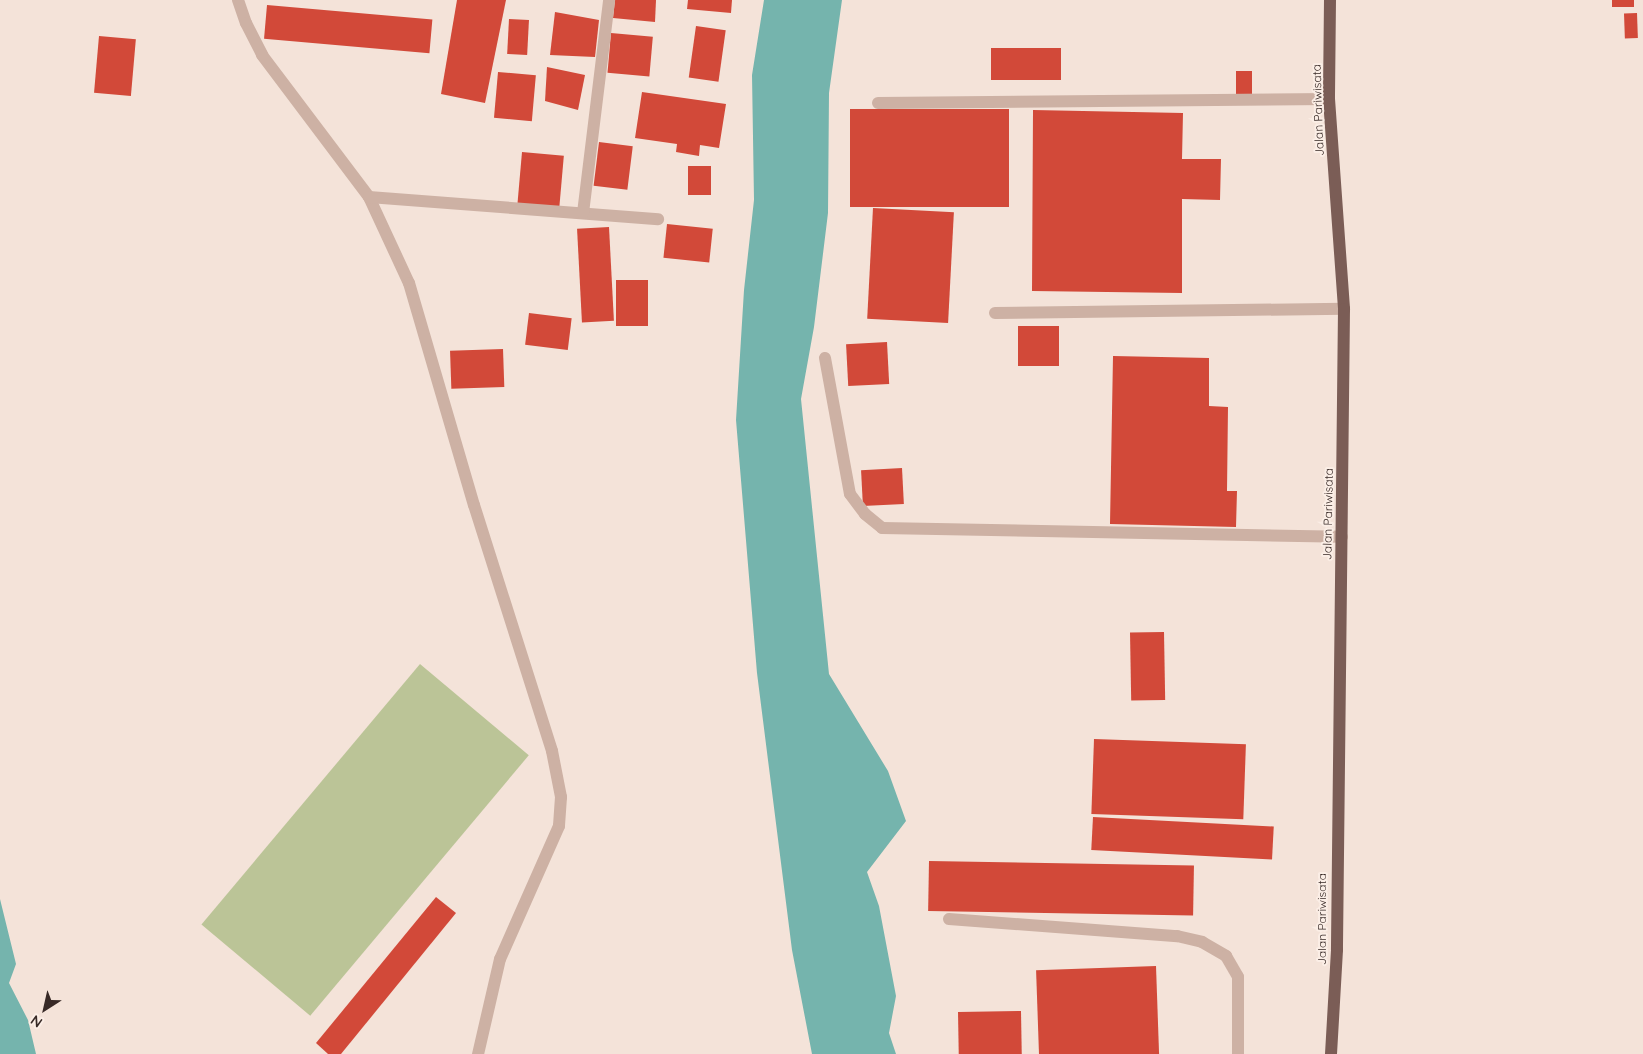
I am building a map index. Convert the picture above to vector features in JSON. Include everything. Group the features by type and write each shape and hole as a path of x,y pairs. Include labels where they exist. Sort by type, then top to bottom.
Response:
{"main road":[{"name":"Jalan Pariwisata","path":"1330,0 1329,99 1344,308 1334,1028 1331,1054"},
{"name":"Jalan Pariwisata","path":"1334,1028 1337,1054"}],"street":[{"path":"238,0 246,23 262,55 369,197 409,283 474,505 552,751 561,797 559,826 500,959 478,1054"},
{"path":"583,213 609,0"},
{"path":"878,104 1329,99"},
{"path":"369,197 658,219"},
{"path":"995,313 1344,308"},
{"path":"825,358 850,494 865,514 882,528 1342,537"},
{"path":"949,919 1177,936 1202,942 1226,956 1238,977 1238,1054"}],"green space":[{"path":"420,664 529,755 310,1016 201,924"}],"water":[{"path":"764,0 842,0 829,93 828,213 814,327 801,399 829,674 888,771 906,821 867,872 879,906 896,996 889,1033 896,1054 812,1054 792,950 757,673 736,420 744,290 754,200 752,75"},
{"path":"0,899 16,964 9,983 28,1020 36,1054 0,1054"}],"building":[{"path":"457,0 506,0 485,103 441,94"},
{"path":"615,0 656,0 655,22 613,18"},
{"path":"688,0 732,0 731,13 687,9"},
{"path":"1612,0 1634,0 1634,7 1612,7"},
{"path":"267,5 432,19 429,53 264,39"},
{"path":"555,12 599,20 595,57 550,55"},
{"path":"1624,13 1637,13 1638,38 1625,38"},
{"path":"509,19 529,20 527,55 507,54"},
{"path":"696,26 726,30 718,82 689,77"},
{"path":"611,33 653,37 649,77 608,73"},
{"path":"99,36 136,39 131,96 94,93"},
{"path":"991,48 1061,48 1061,80 991,80"},
{"path":"547,67 585,75 578,110 545,101"},
{"path":"1236,71 1252,71 1252,94 1236,94"},
{"path":"498,72 536,75 532,121 494,118"},
{"path":"642,92 726,104 719,148 700,145 699,156 676,152 677,144 635,138"},
{"path":"850,109 1009,109 1009,207 850,207"},
{"path":"1033,110 1183,113 1182,159 1221,159 1220,200 1182,199 1182,293 1032,291"},
{"path":"599,142 633,146 627,190 594,186"},
{"path":"522,152 564,156 559,207 517,204"},
{"path":"688,166 711,166 711,195 688,195"},
{"path":"873,208 954,212 948,323 867,319"},
{"path":"667,224 713,229 709,263 663,258"},
{"path":"609,227 614,321 582,323 577,229"},
{"path":"616,280 648,280 648,326 616,326"},
{"path":"529,313 572,318 568,350 525,345"},
{"path":"1018,326 1059,326 1059,366 1018,366"},
{"path":"887,342 889,384 848,386 846,344"},
{"path":"503,349 504,387 451,389 450,351"},
{"path":"1113,356 1209,358 1209,406 1228,407 1227,491 1237,491 1236,527 1110,524"},
{"path":"902,468 904,504 863,506 861,470"},
{"path":"1164,632 1165,700 1131,701 1130,633"},
{"path":"1094,739 1246,744 1243,819 1091,814"},
{"path":"1093,817 1274,826 1272,859 1091,850"},
{"path":"929,861 1194,866 1193,916 928,911"},
{"path":"436,897 456,913 341,1054 328,1054 316,1043"},
{"path":"1156,966 1159,1054 1039,1054 1036,970"},
{"path":"1021,1011 1022,1054 959,1054 958,1012"}]}
